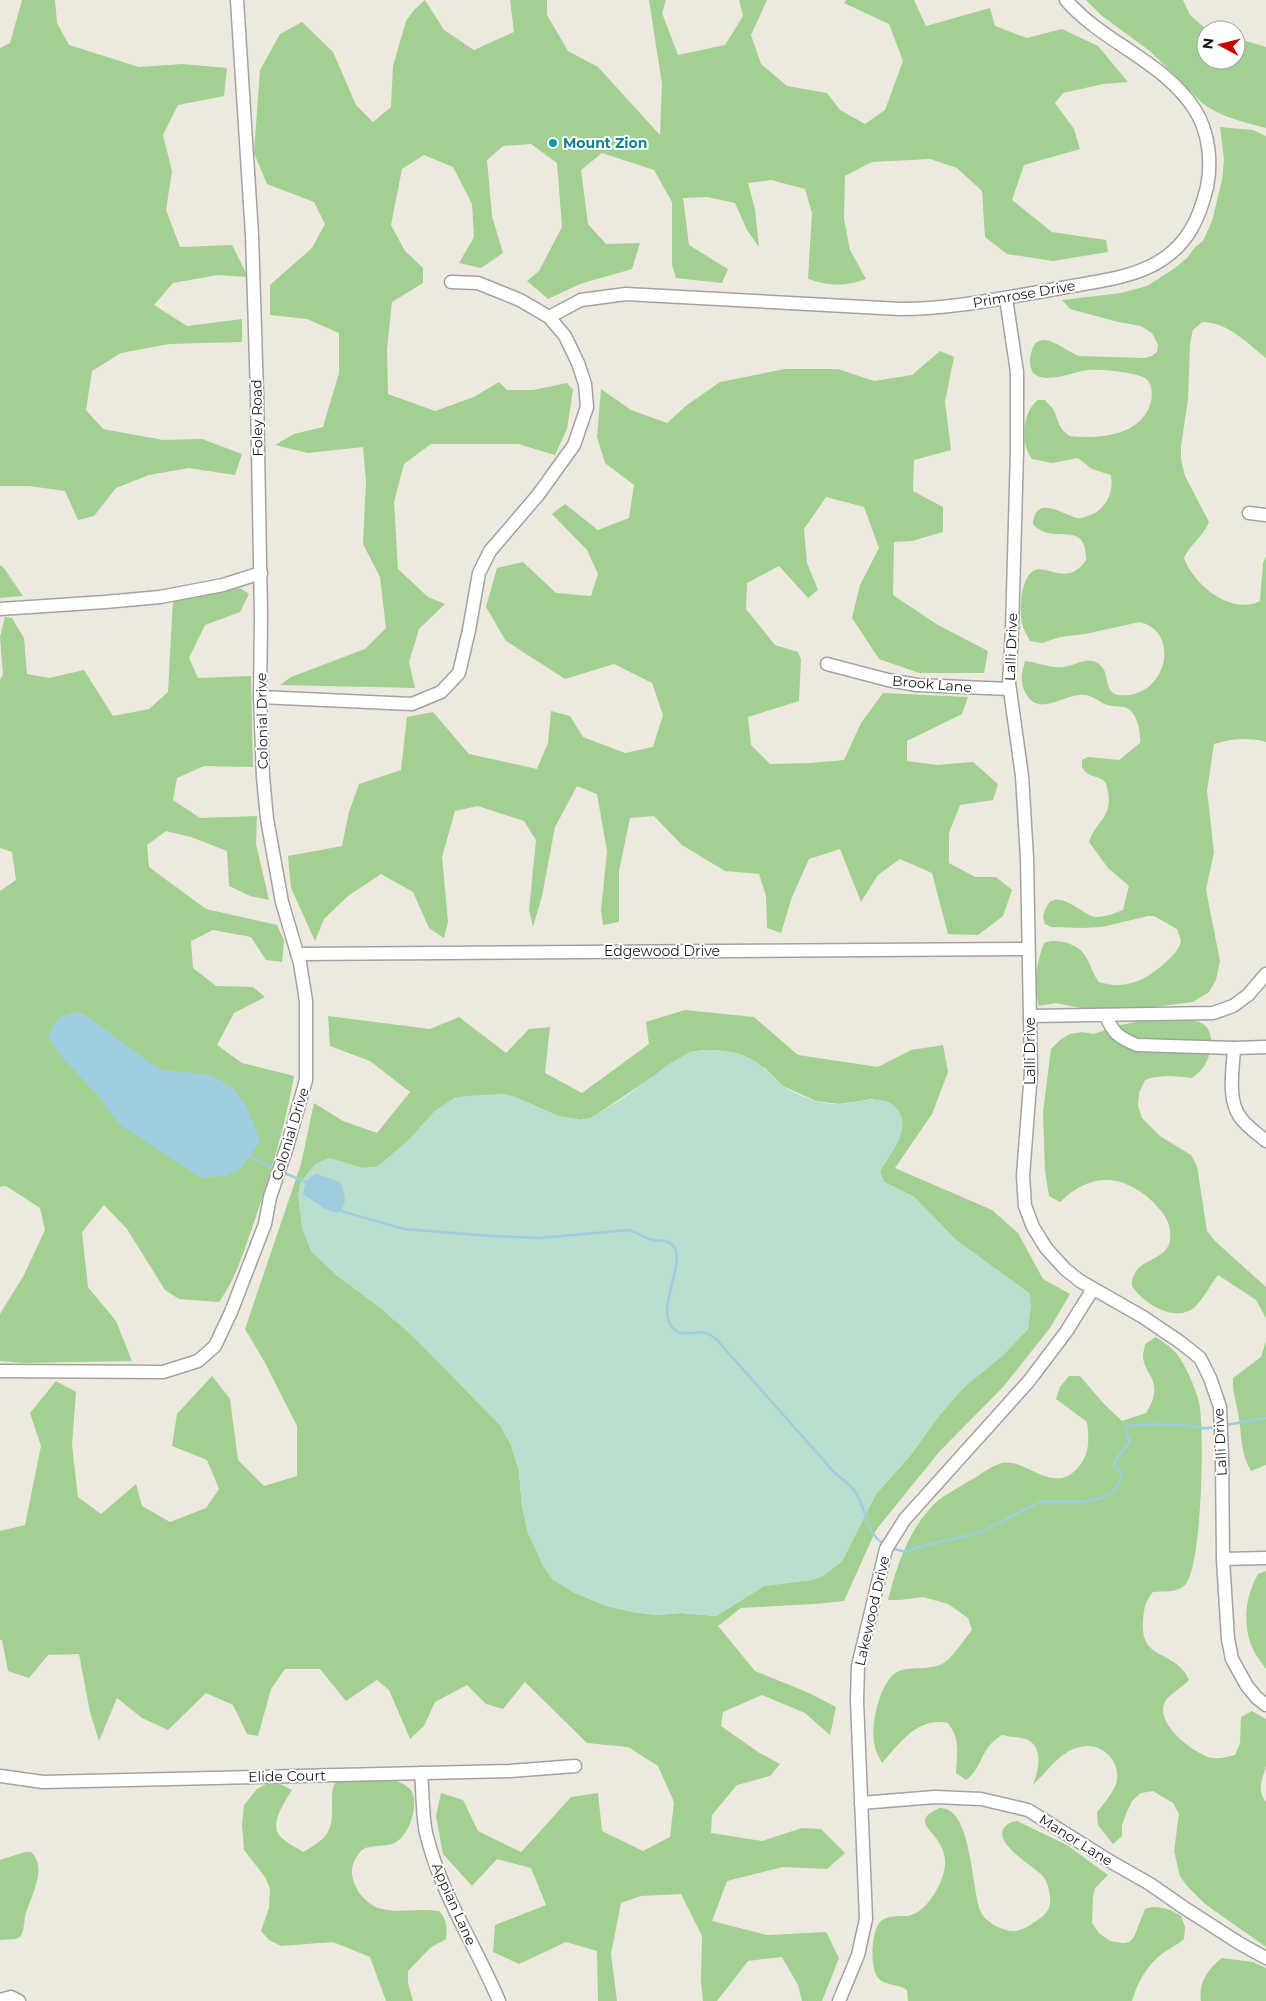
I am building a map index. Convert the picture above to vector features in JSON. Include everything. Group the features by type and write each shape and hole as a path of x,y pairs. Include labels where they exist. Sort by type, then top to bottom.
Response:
{"street":[{"name":"Foley Road","path":"237,0 252,235 261,573"},
{"name":"Primrose Drive","path":"549,317 581,300 626,294 900,309 932,309 1006,298 1114,278 1163,260 1180,245 1198,218 1209,176 1209,153 1199,117 1176,86 1083,18 1066,0"},
{"path":"260,697 412,704 441,692 459,673 479,573 490,551 538,495 574,445 587,406 585,384 578,363 565,336 549,317 520,300 478,283 451,282"},
{"name":"Lalli Drive","path":"1006,298 1017,372 1017,451 1009,688 1022,776 1027,858 1031,1072 1029,1118 1023,1176 1025,1206 1033,1227 1046,1248 1065,1269 1092,1288 1180,1342 1200,1358 1210,1378 1220,1407 1223,1559 1228,1639 1232,1659 1247,1686 1266,1705"},
{"path":"1249,513 1266,514"},
{"path":"0,609 160,597 223,585 261,573"},
{"name":"Colonial Drive","path":"0,1371 163,1372 198,1361 215,1346 231,1312 265,1224 270,1196 306,1080 306,1001 297,954 282,902 267,819 263,777 260,697 261,573"},
{"name":"Brook Lane","path":"827,664 888,680 917,685 1009,688"},
{"name":"Edgewood Drive","path":"297,954 1028,949"},
{"path":"1030,1016 1213,1013 1233,1006 1248,995 1266,974"},
{"path":"1105,1015 1114,1033 1122,1039 1137,1045 1266,1047"},
{"path":"1234,1048 1233,1089 1235,1105 1240,1117 1266,1141"},
{"name":"Lakewood Drive","path":"839,2001 858,1954 866,1919 857,1701 858,1666 886,1549 905,1519 1029,1381 1066,1332 1092,1288"},
{"path":"1223,1559 1266,1558"},
{"name":"Elide Court","path":"0,1776 43,1782 510,1771 575,1766"},
{"name":"Appian Lane","path":"421,1773 426,1831 435,1864 459,1921 499,2001"},
{"name":"Manor Lane","path":"861,1803 935,1797 981,1799 1028,1810 1150,1884 1183,1908 1266,1958"},
{"path":"0,2000 11,1997 19,2001"}],"green space":[{"path":"22,0 55,0 57,23 69,45 139,67 182,64 227,68 224,96 178,105 163,135 172,171 166,210 180,247 232,245 248,277 218,275 173,283 154,305 187,326 242,319 242,342 169,344 121,353 92,371 86,410 103,429 163,440 202,439 242,454 235,475 189,468 149,475 116,488 94,516 78,520 65,491 29,486 0,486 0,48 10,43"},
{"path":"425,0 444,30 474,50 514,32 510,0 547,0 547,15 568,51 598,67 660,135 662,84 649,0 666,0 662,13 678,55 725,45 743,16 739,0 767,0 751,35 761,64 787,86 827,93 840,110 865,124 885,110 903,61 889,24 844,3 846,0 914,0 926,26 990,8 995,26 1027,38 1062,29 1098,46 1128,82 1103,84 1063,93 1055,103 1074,129 1080,149 1024,165 1012,200 1052,232 1106,240 1108,252 1053,261 1007,254 985,237 982,191 957,168 930,159 872,162 845,176 844,219 850,250 866,279 837,285 808,279 812,213 805,189 771,180 748,183 755,209 759,247 747,230 735,203 707,197 683,198 689,245 728,269 722,283 676,278 672,265 672,202 654,170 602,153 581,170 588,224 606,244 640,243 632,269 580,284 548,299 527,281 539,271 562,227 557,163 531,144 503,146 487,160 492,216 503,253 481,268 459,263 474,237 472,204 453,167 424,155 402,169 391,225 405,251 423,268 423,283 392,302 387,349 388,394 435,411 474,397 499,382 507,390 533,390 567,383 573,390 567,429 555,455 518,444 431,444 404,464 394,502 398,569 428,597 445,604 419,629 409,662 415,688 280,685 291,677 365,649 386,628 380,577 363,544 366,482 363,447 308,453 275,445 294,434 323,427 339,373 339,333 307,319 270,315 270,285 312,248 325,224 314,202 267,184 254,153 260,70 280,34 302,22 333,52 356,105 373,122 391,107 393,66 406,21"},
{"path":"1086,0 1183,0 1190,15 1196,20 1196,70 1246,70 1246,41 1266,47 1266,128 1241,121 1209,108 1151,52 1101,15"},
{"path":"1220,127 1253,130 1266,136 1266,358 1229,329 1202,322 1193,330 1190,343 1188,400 1181,446 1181,460 1185,476 1209,522 1184,558 1196,578 1214,595 1226,601 1249,605 1260,601 1263,563 1266,556 1266,742 1240,739 1214,744 1207,791 1214,852 1206,890 1220,961 1216,980 1209,992 1193,1002 1137,1009 1081,1008 1056,1003 1039,1006 1037,974 1039,958 1044,943 1060,941 1071,944 1086,957 1099,982 1118,985 1136,982 1152,973 1174,954 1181,941 1177,929 1154,916 1102,927 1082,928 1051,927 1045,924 1043,917 1047,906 1053,900 1067,902 1096,917 1107,916 1123,910 1129,886 1108,868 1089,842 1108,808 1107,786 1101,779 1085,771 1082,767 1082,760 1088,757 1119,760 1140,743 1140,738 1135,717 1132,712 1124,707 1108,705 1085,695 1045,704 1038,704 1032,701 1026,694 1022,682 1025,661 1059,667 1086,661 1095,662 1103,668 1110,690 1120,695 1129,695 1142,691 1160,673 1164,661 1164,648 1160,637 1153,628 1140,622 1085,634 1060,637 1042,643 1030,641 1024,630 1021,617 1021,603 1023,588 1029,575 1038,569 1065,574 1079,568 1086,560 1085,547 1081,539 1067,534 1049,533 1041,530 1033,524 1035,515 1039,510 1050,508 1078,518 1088,516 1100,510 1104,505 1110,494 1112,482 1111,475 1092,469 1078,458 1052,463 1032,459 1028,453 1024,437 1024,428 1029,412 1038,400 1045,400 1053,409 1060,427 1070,436 1102,436 1124,431 1134,426 1148,410 1152,398 1150,384 1145,378 1117,371 1101,370 1088,370 1057,377 1041,377 1033,373 1030,365 1030,356 1036,343 1041,340 1047,340 1079,356 1145,358 1157,352 1158,345 1152,333 1141,326 1070,309 1062,300 1121,293 1147,286 1175,268 1203,241 1212,221 1222,180 1224,160"},
{"path":"940,351 954,357 945,402 951,450 914,460 913,491 943,507 943,532 912,541 894,542 893,595 938,625 988,651 984,673 919,673 879,659 852,618 860,585 879,548 864,507 826,497 804,529 807,563 818,590 808,598 779,566 747,583 746,609 775,645 798,652 801,659 799,701 748,717 751,745 770,764 844,760 861,723 883,693 968,697 962,714 907,741 907,761 937,765 973,762 998,784 993,800 960,805 949,833 949,863 975,877 996,877 1012,890 1003,916 978,935 948,934 932,873 900,859 878,875 861,902 840,849 809,859 792,897 781,933 767,928 766,896 759,874 725,871 682,845 654,816 630,818 619,871 619,922 603,925 601,910 607,851 597,794 577,786 555,827 542,896 533,927 529,910 536,840 524,821 478,806 455,811 442,857 448,922 444,938 429,928 413,892 381,874 348,896 324,919 315,941 291,888 288,856 342,846 349,812 359,784 401,770 407,717 433,712 469,754 537,769 548,743 551,711 570,716 583,737 625,753 653,747 663,715 652,683 614,664 565,679 506,641 486,607 497,568 523,562 556,593 591,596 598,574 587,550 552,514 565,504 598,530 629,518 634,485 605,463 597,437 601,389 631,410 667,423 687,405 720,382 785,369 838,369 874,381 912,375"},
{"path":"0,565 4,568 23,596 0,598"},
{"path":"240,588 249,594 240,612 205,625 189,658 198,678 251,676 253,767 204,766 177,778 173,800 200,818 257,816 256,844 269,900 250,896 229,886 227,851 191,837 166,831 147,845 149,867 206,909 277,925 284,940 282,962 266,960 251,937 213,930 191,941 193,968 216,986 253,987 265,997 234,1013 217,1045 242,1063 294,1076 286,1115 270,1172 238,1266 219,1302 179,1299 165,1290 127,1229 104,1205 82,1232 88,1287 116,1321 132,1361 23,1363 0,1361 0,1314 24,1275 45,1230 40,1208 6,1186 0,1187 0,891 16,880 12,852 0,848 0,680 3,675 0,637 5,617 12,618 24,638 27,674 49,678 84,670 113,716 149,709 168,692 173,600"},
{"path":"685,1010 754,1017 798,1055 878,1067 911,1050 943,1045 948,1072 932,1114 895,1168 992,1210 1018,1233 1043,1279 1070,1294 1050,1328 1003,1387 939,1452 876,1530 844,1601 741,1608 718,1626 755,1671 809,1693 836,1707 830,1735 805,1713 762,1695 723,1712 721,1726 758,1752 780,1764 770,1776 737,1785 712,1815 711,1833 762,1841 802,1828 821,1829 845,1853 827,1869 783,1867 727,1881 712,1921 767,1935 826,1932 839,1958 822,2001 802,2001 798,1985 782,1957 748,1961 717,2001 703,2001 701,1982 702,1936 681,1894 641,1896 621,1903 611,1954 617,2001 598,2001 597,1951 566,1942 519,1964 493,1952 495,1925 546,1905 531,1868 497,1859 472,1886 443,1854 436,1816 441,1793 463,1800 478,1831 521,1852 571,1797 598,1793 602,1831 643,1851 670,1837 674,1802 658,1766 628,1747 587,1743 525,1682 503,1709 486,1704 467,1685 435,1702 424,1726 410,1739 389,1690 377,1680 346,1701 320,1669 285,1669 271,1689 258,1736 247,1734 233,1705 206,1693 168,1730 142,1718 117,1698 99,1741 90,1712 79,1654 48,1655 29,1678 8,1671 2,1640 0,1640 0,1531 25,1525 41,1446 30,1413 56,1381 76,1392 72,1445 78,1497 101,1514 136,1484 142,1506 170,1522 206,1508 219,1489 207,1460 172,1446 177,1414 212,1376 230,1399 238,1460 264,1486 297,1476 297,1426 264,1361 245,1329 301,1164 314,1103 343,1121 377,1133 410,1092 370,1061 330,1046 328,1016 430,1029 459,1017 506,1053 529,1029 550,1027 545,1073 582,1093 649,1044 646,1022","holes":["718,1050 765,1068 783,1086 816,1101 839,1104 873,1099 899,1140 880,1171 884,1182 914,1197 956,1240 1030,1294 1028,1329 1003,1355 964,1387 938,1417 910,1456 876,1494 842,1561 823,1576 811,1580 764,1586 716,1616 681,1613 657,1615 632,1612 607,1606 573,1592 552,1579 528,1533 522,1506 519,1471 511,1445 500,1425 413,1336 378,1306 335,1274 329,1158 362,1168 377,1167 409,1140 435,1111 502,1094 515,1097 558,1116 581,1120 591,1118 690,1052"]},
{"path":"1163,1019 1196,1021 1205,1026 1211,1037 1210,1051 1205,1065 1192,1078 1162,1076 1145,1080 1139,1093 1138,1106 1142,1118 1160,1136 1191,1155 1197,1166 1207,1231 1215,1241 1266,1287 1266,1318 1256,1300 1218,1275 1195,1307 1187,1312 1169,1312 1151,1305 1144,1299 1132,1286 1133,1276 1144,1264 1163,1253 1170,1240 1170,1230 1161,1210 1152,1201 1129,1185 1106,1180 1083,1186 1071,1192 1060,1202 1049,1196 1045,1171 1043,1112 1051,1049 1070,1034 1082,1032 1094,1034 1116,1026"},
{"path":"704,1050 730,1051 741,1054 760,1065 788,1089 816,1101 838,1104 882,1100 890,1103 901,1116 902,1130 896,1145 880,1171 884,1182 914,1197 956,1240 1030,1294 1031,1305 1028,1329 1003,1355 964,1387 938,1417 910,1456 876,1494 842,1561 823,1576 811,1580 764,1586 716,1616 681,1613 657,1615 607,1606 573,1592 552,1579 543,1566 528,1533 522,1506 519,1471 511,1445 500,1425 413,1336 378,1306 335,1274 311,1251 302,1228 298,1196 300,1183 315,1164 329,1158 362,1168 377,1167 409,1140 435,1111 454,1098 502,1094 515,1097 558,1116 581,1120 591,1118 628,1095 669,1064 690,1052"},
{"path":"1156,1337 1176,1353 1190,1377 1198,1397 1202,1439 1201,1497 1191,1574 1182,1588 1153,1592 1144,1609 1143,1632 1145,1641 1150,1647 1176,1664 1184,1671 1189,1680 1166,1701 1163,1712 1170,1728 1193,1749 1211,1758 1235,1755 1240,1743 1241,1717 1252,1711 1266,1719 1266,1766 1262,1779 1261,1793 1266,1802 1266,1947 1205,1904 1180,1876 1174,1851 1179,1814 1173,1803 1153,1791 1141,1793 1132,1801 1126,1814 1122,1825 1122,1836 1113,1844 1098,1825 1097,1812 1114,1788 1117,1772 1112,1759 1101,1750 1087,1746 1073,1749 1060,1757 1033,1785 1037,1773 1038,1753 1032,1743 1026,1739 1002,1735 985,1752 976,1770 966,1780 956,1773 957,1741 948,1723 937,1722 919,1727 903,1740 882,1763 874,1745 875,1714 881,1693 891,1677 902,1670 933,1667 945,1662 972,1630 968,1618 948,1604 923,1597 888,1600 900,1561 917,1525 938,1501 999,1464 1019,1465 1050,1477 1060,1478 1070,1475 1080,1465 1086,1455 1088,1428 1087,1422 1056,1399 1060,1387 1069,1376 1080,1376 1104,1404 1122,1421 1146,1413 1153,1399 1154,1385 1144,1364 1143,1354 1145,1344"},
{"path":"1266,1341 1266,1465 1251,1471 1243,1450 1233,1378 1261,1357"},
{"path":"1266,1571 1266,1669 1253,1649 1247,1630 1246,1611 1250,1592 1258,1574"},
{"path":"374,1775 398,1781 410,1789 413,1795 414,1811 408,1828 398,1841 392,1844 363,1849 357,1856 352,1874 357,1890 372,1905 378,1908 393,1911 439,1911 444,1917 446,1924 446,1939 430,1948 408,1971 408,1983 413,2001 386,2001 370,1957 333,1942 281,1946 269,1940 261,1931 269,1908 270,1889 265,1877 244,1850 242,1825 244,1805 257,1789 268,1783 280,1784 292,1790 280,1811 276,1828 283,1839 303,1852 319,1842 328,1833 332,1820 332,1794 335,1783"},
{"path":"939,1808 950,1811 958,1820 965,1834 981,1912 987,1920 996,1926 1011,1931 1023,1929 1043,1916 1050,1905 1049,1890 1044,1877 1016,1854 1004,1840 1002,1834 1004,1828 1010,1823 1017,1821 1067,1845 1108,1875 1095,1888 1092,1923 1099,1933 1110,1941 1129,1942 1134,1937 1145,1909 1154,1907 1168,1909 1181,1916 1185,1927 1184,1939 1153,1962 1139,1983 1132,2001 908,2001 907,1990 882,1981 876,1974 872,1950 873,1941 881,1921 890,1917 907,1916 919,1911 929,1902 937,1890 945,1866 945,1856 942,1847 926,1825 925,1820 929,1814"},
{"path":"31,1852 36,1859 38,1875 36,1884 21,1936 16,1939 0,1940 0,1860"},
{"path":"1222,1958 1253,1962 1266,1968 1266,2001 1201,2001 1201,1988 1205,1977"}],"water":[{"path":"72,1012 84,1014 153,1065 163,1070 212,1075 234,1089 247,1107 260,1141 240,1169 225,1176 201,1178 120,1125 99,1097 62,1057 48,1036 60,1017"},
{"path":"317,1174 340,1182 345,1203 337,1213 325,1209 303,1194 308,1179"}],"waterway":[{"path":"249,1156 275,1169"},
{"path":"282,1172 306,1182"},
{"path":"341,1211 404,1229 540,1238 628,1230 652,1240 668,1242 675,1248 677,1258 667,1311 669,1322 680,1333 702,1332 716,1339 833,1471 854,1490 860,1500 873,1534 884,1544"},
{"path":"1226,1425 1266,1418"},
{"path":"891,1548 905,1552 982,1532 1039,1502 1083,1502 1111,1494 1119,1484 1122,1473 1114,1467 1114,1463 1130,1441 1126,1435 1126,1429 1129,1426 1170,1425 1202,1428 1216,1426"}],"place":[{"name":"Mount Zion","path":"553,143"}]}
